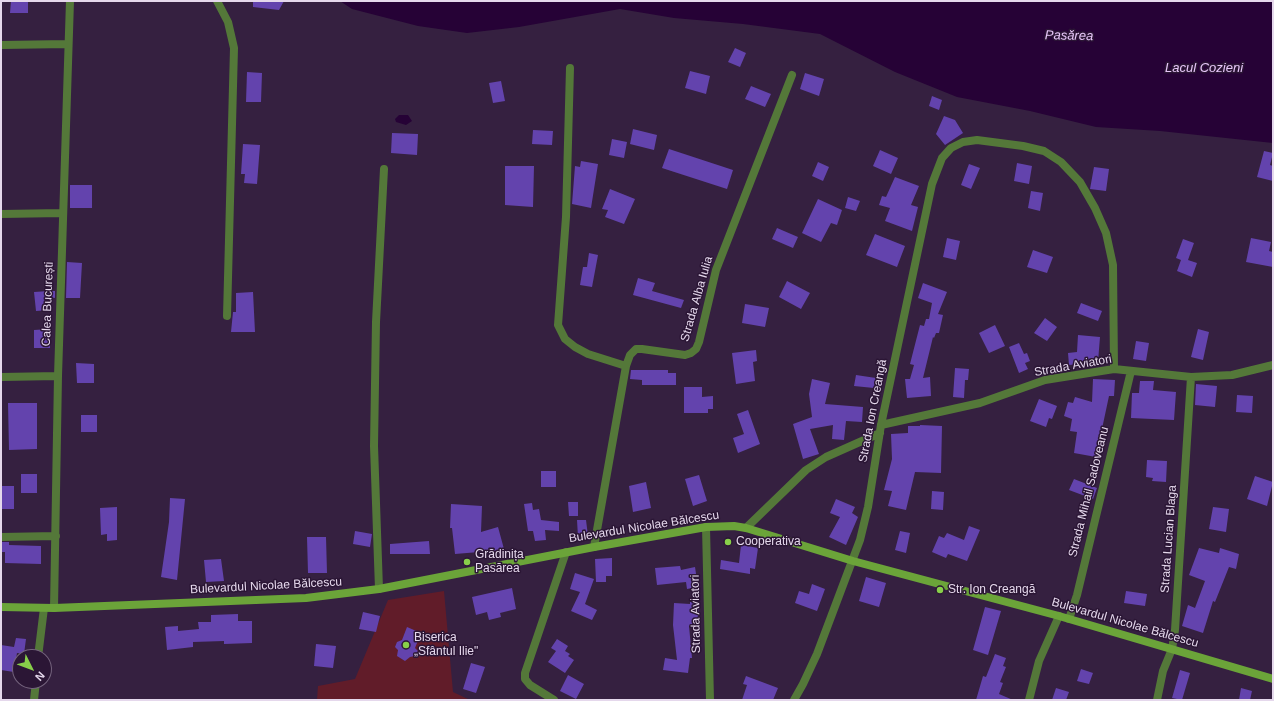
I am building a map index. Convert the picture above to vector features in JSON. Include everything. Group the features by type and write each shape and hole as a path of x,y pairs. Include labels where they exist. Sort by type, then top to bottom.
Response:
{"main road":[{"name":"Bulevardul Nicolae Bălcescu","path":"1,607 54,608 306,598 379,589 566,552 706,527 722,526 746,528 853,561 1059,616 1273,679"}],"street":[{"name":"Calea București","path":"54,608 62,213 70,1"},
{"path":"217,1 230,27 234,48 227,316"},
{"path":"1,45 68,44"},
{"path":"570,68 566,217 558,325 565,339 575,347 588,354 626,366"},
{"name":"Strada Alba Iulia","path":"594,547 626,366 630,355 636,349 686,355 696,349 716,270 792,75"},
{"name":"Strada Ion Creangă","path":"794,700 817,654 860,540 868,507 881,429 932,184 942,158 951,148 963,142 977,140 1023,146 1044,151 1061,162 1080,182 1096,208 1106,233 1113,265 1114,369"},
{"path":"379,589 374,446 376,322 384,169"},
{"path":"1,214 62,213"},
{"name":"Strada Aviatori","path":"746,528 806,470 826,457 881,429 980,403 1044,380 1114,369 1191,377 1232,375 1273,365"},
{"name":"Strada Mihail Sadoveanu","path":"1069,619 1077,595 1131,371"},
{"path":"1,377 58,376"},
{"name":"Strada Lucian Blaga","path":"1157,700 1163,671 1172,649 1176,630 1191,377"},
{"name":"Strada Aviatori","path":"706,527 710,700"},
{"path":"1,537 56,536"},
{"path":"554,700 530,685 525,679 525,673 566,552"},
{"path":"39,649 44,608"},
{"path":"1029,700 1040,661 1059,616"},
{"path":"34,700 35,689"}],"shaded area":[{"path":"444,591 453,692 470,700 317,700 318,686 355,679 388,600"}],"water":[{"name":"Lacul Cozieni","path":"340,1 1273,1 1273,143 1160,131 1096,127 1030,111 957,97 895,72 820,34 743,24 674,18 620,9 519,27 467,33 418,26 352,9"},
{"path":"399,115 408,115 412,121 406,125 396,122 395,119"}],"building":[{"path":"11,1 28,1 28,13 10,13"},
{"path":"253,1 284,1 279,10 253,7"},
{"path":"735,48 746,53 740,67 728,62"},
{"path":"690,71 710,76 706,94 685,88"},
{"path":"247,72 262,73 261,102 246,102"},
{"path":"805,73 824,79 819,96 800,89"},
{"path":"501,81 505,101 493,103 489,83"},
{"path":"751,86 771,94 765,107 745,99"},
{"path":"932,96 942,100 939,110 929,106"},
{"path":"944,116 955,120 963,133 945,145 936,134"},
{"path":"633,129 657,135 654,150 630,144"},
{"path":"533,130 553,131 552,145 532,144"},
{"path":"392,133 418,134 417,155 391,153"},
{"path":"612,139 627,142 624,158 609,155"},
{"path":"243,144 260,145 257,184 244,183 245,174 241,174"},
{"path":"669,149 733,170 727,189 662,168"},
{"path":"880,150 898,158 891,174 873,166"},
{"path":"1264,151 1273,153 1270,165 1273,166 1273,181 1257,177"},
{"path":"581,161 598,164 591,208 572,204 575,166 580,167"},
{"path":"818,162 829,167 823,181 812,176"},
{"path":"1017,163 1032,166 1029,184 1014,181"},
{"path":"969,164 980,168 971,189 961,185"},
{"path":"505,166 534,166 533,207 505,205"},
{"path":"1094,167 1109,169 1106,191 1090,189"},
{"path":"895,177 919,186 911,205 918,207 912,231 885,221 890,208 879,205 882,196 886,197"},
{"path":"70,185 92,185 92,208 70,208"},
{"path":"610,189 635,199 624,224 605,217 608,210 602,209"},
{"path":"1031,191 1043,193 1040,211 1028,208"},
{"path":"848,197 860,201 856,211 845,208"},
{"path":"818,199 842,210 837,225 831,223 821,242 802,233"},
{"path":"777,228 798,237 793,248 772,239"},
{"path":"875,234 905,246 897,267 866,255"},
{"path":"947,238 960,241 956,260 943,257"},
{"path":"1251,238 1271,242 1269,251 1273,252 1273,267 1246,262"},
{"path":"1183,239 1194,243 1188,260 1197,263 1192,277 1177,271 1181,260 1176,258"},
{"path":"1033,250 1053,257 1047,273 1027,267"},
{"path":"589,253 598,255 592,287 580,285 583,267 587,267"},
{"path":"67,262 82,263 80,298 66,298"},
{"path":"638,278 655,283 652,291 684,300 681,308 633,295"},
{"path":"787,281 810,293 801,309 779,297"},
{"path":"923,283 947,292 938,314 943,315 939,333 936,333 934,338 933,337 923,378 930,377 931,396 907,398 905,379 910,379 914,365 910,364 920,325 924,326 926,319 929,319 932,303 918,298"},
{"path":"55,291 55,298 49,297 50,310 36,311 34,292"},
{"path":"253,292 255,332 231,332 233,312 236,312 236,293"},
{"path":"1081,303 1102,311 1098,321 1077,313"},
{"path":"745,304 769,308 765,327 742,323"},
{"path":"1045,318 1057,327 1047,341 1034,333"},
{"path":"995,325 1005,346 989,353 979,333"},
{"path":"50,329 50,348 34,348 34,330"},
{"path":"1198,329 1209,332 1203,360 1191,357"},
{"path":"1078,335 1100,337 1098,362 1079,361 1080,364 1069,365 1068,353 1077,352"},
{"path":"1136,341 1149,343 1146,361 1133,359"},
{"path":"1019,343 1024,354 1027,353 1030,361 1025,363 1028,369 1019,373 1009,347"},
{"path":"756,350 757,361 753,362 755,381 736,384 732,353"},
{"path":"76,363 94,364 94,383 77,383"},
{"path":"955,368 969,369 968,380 965,380 964,398 953,397"},
{"path":"631,370 668,370 668,373 676,373 676,385 642,385 642,380 630,379"},
{"path":"856,375 876,378 874,388 854,386"},
{"path":"812,379 830,383 825,404 863,407 862,422 846,421 844,440 832,439 833,425 810,429 819,454 803,459 793,424 812,417 809,394"},
{"path":"1093,379 1115,380 1114,396 1109,396 1096,457 1074,453 1077,432 1070,431 1072,419 1064,416 1068,402 1073,403 1075,397 1092,402"},
{"path":"1140,381 1154,381 1153,390 1176,392 1174,420 1131,418 1132,393 1139,393"},
{"path":"1196,384 1217,386 1215,407 1195,405"},
{"path":"684,387 702,387 702,397 713,396 713,409 708,409 708,413 684,413"},
{"path":"1237,395 1253,396 1252,413 1236,412"},
{"path":"1039,399 1057,406 1052,419 1049,418 1046,427 1030,421"},
{"path":"8,403 37,403 37,449 9,450"},
{"path":"748,410 760,444 738,453 733,438 744,434 737,414"},
{"path":"81,415 97,415 97,432 81,432"},
{"path":"908,426 942,426 941,473 915,472 906,510 888,506 892,491 884,490 892,459 891,434 908,433"},
{"path":"1147,460 1167,461 1166,482 1152,481 1153,478 1146,477"},
{"path":"541,471 556,471 556,487 541,487"},
{"path":"21,474 37,474 37,493 21,493"},
{"path":"699,475 707,501 693,506 685,479"},
{"path":"1255,476 1273,482 1267,506 1247,499"},
{"path":"1074,479 1097,488 1093,499 1069,490"},
{"path":"646,482 651,508 633,512 629,486"},
{"path":"1,486 14,486 14,509 1,509"},
{"path":"932,491 944,492 943,510 931,509"},
{"path":"170,498 185,499 177,580 161,577 169,522"},
{"path":"836,499 855,507 852,513 858,517 846,545 829,537 840,517 830,513"},
{"path":"568,502 578,502 578,516 569,516"},
{"path":"532,503 533,510 539,509 541,520 559,522 559,531 545,530 546,540 535,541 533,531 528,531 524,504"},
{"path":"451,504 482,506 481,532 498,527 504,549 492,552 455,554 452,528 450,528"},
{"path":"117,507 117,540 107,541 107,534 101,535 100,508"},
{"path":"1213,507 1229,509 1226,532 1209,529"},
{"path":"577,520 586,520 588,536 578,537"},
{"path":"969,526 980,530 967,561 948,554 946,558 932,552 939,536 944,538 947,533 964,540"},
{"path":"355,531 372,534 370,547 353,544"},
{"path":"900,531 910,533 906,553 895,550"},
{"path":"307,537 326,537 327,573 308,573"},
{"path":"429,541 430,554 390,554 390,544"},
{"path":"1,542 9,542 9,545 41,546 41,564 5,563 5,552 1,552"},
{"path":"741,545 758,548 755,569 750,568 750,574 720,569 721,560 739,563"},
{"path":"1199,548 1219,553 1220,548 1239,554 1236,569 1229,567 1215,602 1213,601 1203,633 1182,626 1188,605 1195,608 1205,581 1189,575"},
{"path":"612,558 612,576 606,576 606,582 596,582 595,559"},
{"path":"221,559 224,581 206,582 204,560"},
{"path":"680,566 681,570 695,567 698,587 687,589 686,582 657,585 655,568"},
{"path":"575,573 594,579 585,604 597,610 592,620 571,611 580,592 570,589"},
{"path":"866,577 886,583 879,607 859,601"},
{"path":"812,584 825,589 817,611 795,603 799,591 809,594"},
{"path":"512,588 516,609 500,613 501,617 489,620 487,612 476,615 472,597"},
{"path":"1126,591 1147,594 1145,606 1124,603"},
{"path":"690,602 699,602 698,619 694,618 693,626 689,626 692,658 690,658 688,673 663,670 665,658 677,660 673,625 674,603 690,604"},
{"path":"985,607 1001,611 988,655 973,650"},
{"path":"363,612 380,616 376,632 359,629"},
{"path":"238,614 238,621 252,621 252,643 224,644 224,641 193,642 193,647 167,650 165,627 178,626 178,631 199,629 198,622 211,622 211,615"},
{"name":"Biserica „Sfântul Ilie\"","path":"407,627 421,633 415,648 418,651 415,656 410,657 405,661 397,656 398,650 395,647 397,642 402,640"},
{"path":"16,638 26,639 25,649 12,649 12,672 1,670 1,645 14,647"},
{"path":"557,639 568,646 565,651 570,654 568,656 574,660 565,673 548,662 556,651 551,648"},
{"path":"316,644 336,646 333,668 314,666"},
{"path":"995,654 1006,658 1003,666 1006,667 1000,682 1003,683 999,694 1013,700 976,700 983,676 986,677"},
{"path":"471,663 485,667 476,693 463,689"},
{"path":"1081,669 1093,673 1089,684 1077,681"},
{"path":"1180,670 1190,673 1182,700 1172,698"},
{"path":"568,675 584,684 576,699 560,691"},
{"path":"746,676 778,688 773,700 742,700 747,685 743,684"},
{"path":"1056,688 1069,692 1066,700 1052,700"},
{"path":"1241,688 1252,691 1250,700 1239,700"}],"place":[{"name":"Cooperativa","path":"728,542"},
{"name":"Grădinița Pasărea","path":"467,562"},
{"name":"Str. Ion Creangă","path":"940,590"},
{"name":"Biserica „Sfântul Ilie\"","path":"406,645"}],"water label":[{"name":"Pasărea","path":"1069,36"}]}
